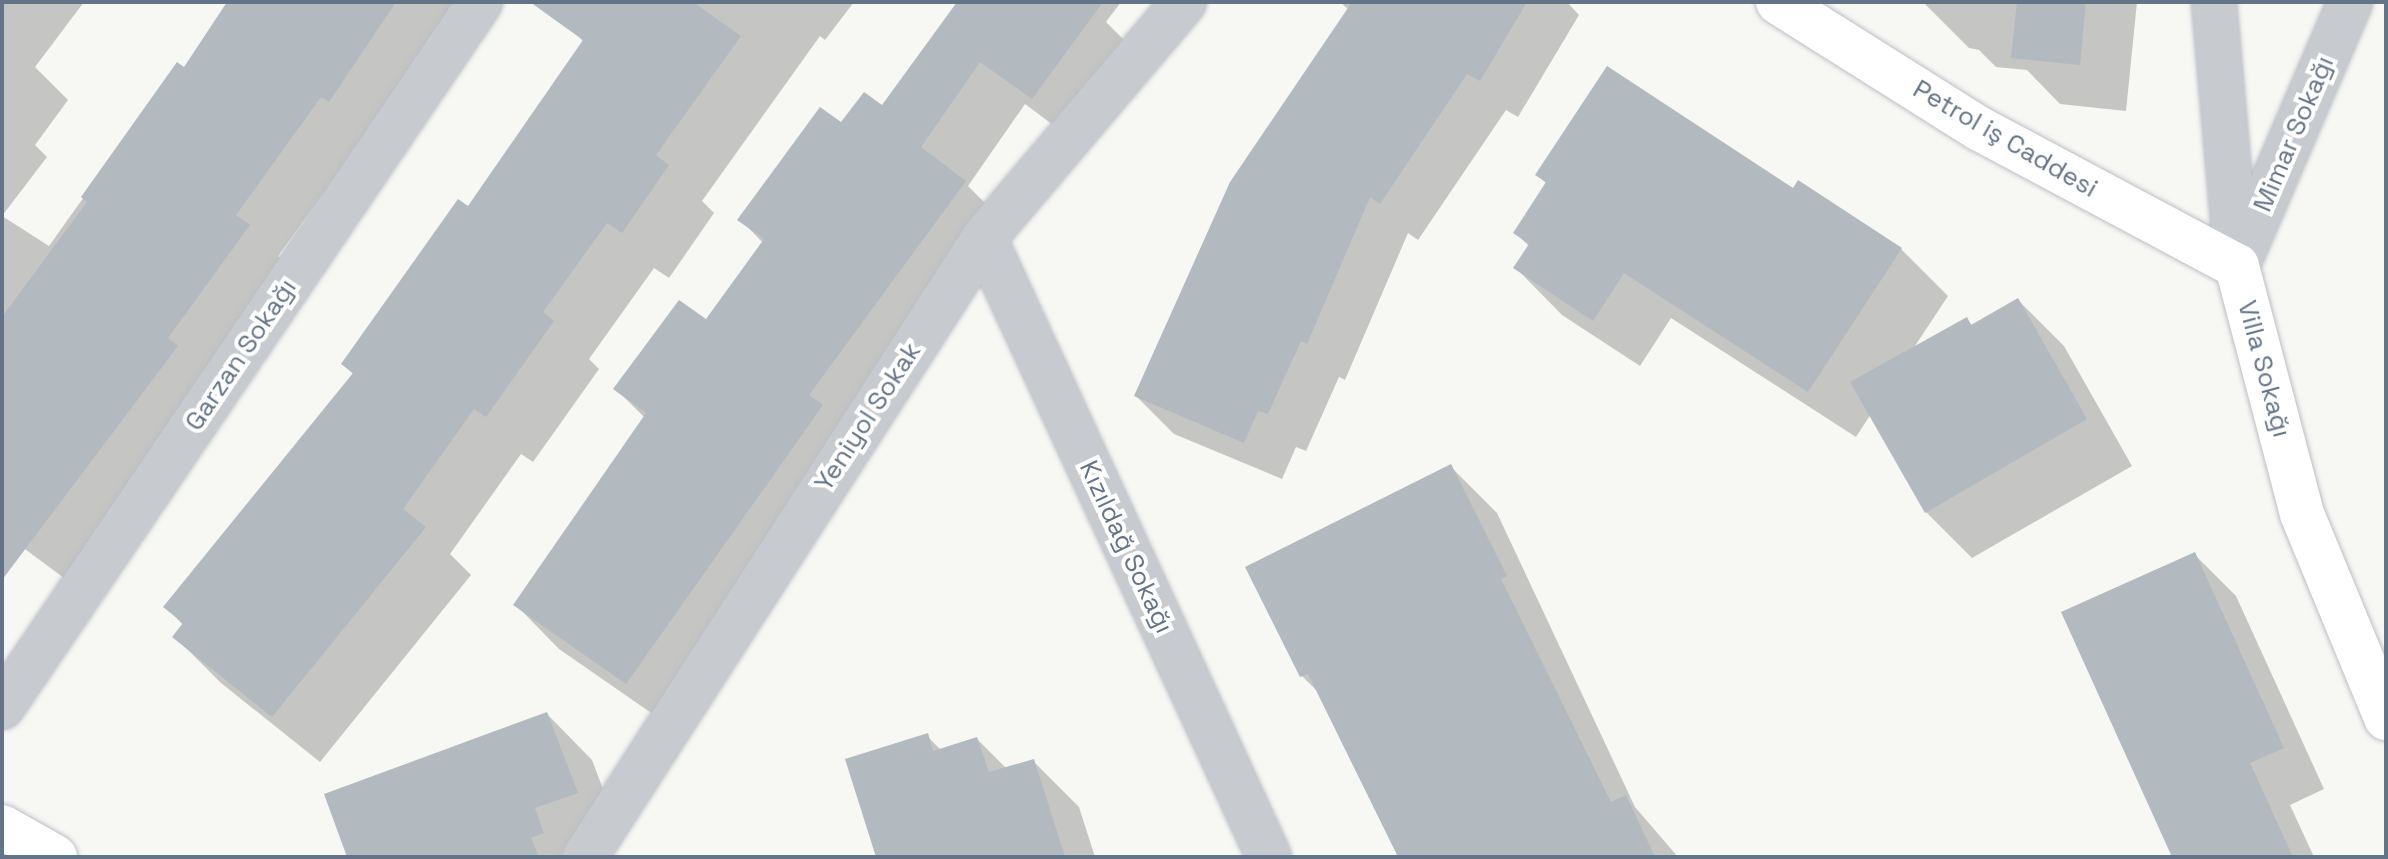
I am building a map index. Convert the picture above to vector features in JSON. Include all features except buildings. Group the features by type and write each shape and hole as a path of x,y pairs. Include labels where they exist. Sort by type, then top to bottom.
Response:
{"street":[{"name":"Garzan Sokağı","path":"2,707 480,2"},
{"name":"Yeniyol Sokak","path":"585,857 984,238 1184,2"},
{"name":"Petrol iş Caddesi","path":"1778,2 1980,129 2237,266"},
{"name":"Villa Sokağı","path":"2214,2 2237,266 2302,514 2386,718"},
{"name":"Mimar Sokağı","path":"2237,266 2350,2"},
{"name":"Kızıldağ Sokağı","path":"984,238 1269,857"},
{"path":"2,827 55,857"}]}
